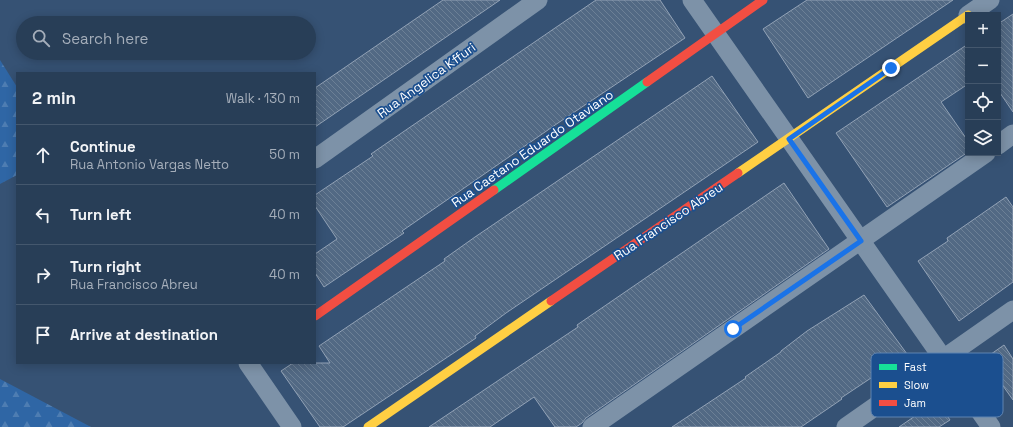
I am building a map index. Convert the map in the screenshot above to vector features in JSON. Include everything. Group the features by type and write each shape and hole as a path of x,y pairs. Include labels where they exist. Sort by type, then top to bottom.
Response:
{"street":[{"name":"Rua Angelica Kffuri","path":"316,158 538,0"},
{"path":"692,0 939,353"},
{"name":"Rua Caetano Eduardo Otaviano","path":"316,315 763,0"},
{"name":"Rua Francisco Abreu","path":"972,12 990,0"},
{"name":"Rua Francisco Abreu","path":"368,427 965,17"},
{"path":"1001,143 1013,134"},
{"path":"592,427 982,156"},
{"path":"952,353 1013,310"},
{"path":"249,364 292,427"},
{"path":"846,427 871,409"},
{"path":"984,417 991,427"}],"green space":[{"path":"0,60 16,85 16,176 0,184"},
{"path":"0,379 91,427 0,427"}],"building":[{"path":"443,0 500,0 316,126 316,87"},
{"path":"596,0 660,0 685,38 558,123 402,231 404,233 324,287 316,275 316,253 337,239 316,208 316,194 373,156 371,154"},
{"path":"807,0 953,0 808,98 763,29"},
{"path":"1013,14 1013,112 1001,94 1001,22"},
{"path":"965,46 965,86 941,102 965,137 965,154 887,207 836,133"},
{"path":"712,76 758,142 506,313 475,336 476,338 343,427 320,427 281,371 292,364 330,363 319,346 445,261 444,259"},
{"path":"784,183 829,249 586,418 582,423 576,427 555,427 534,397 490,427 429,427 578,327 577,325"},
{"path":"1006,197 1013,207 1013,282 959,321 918,261 948,241 947,238"},
{"path":"864,295 906,353 871,353 871,378 801,427 672,427 746,378 745,377 781,352 807,331"},
{"path":"1004,345 1013,359 1013,400 1003,386 1003,353 993,353"},
{"path":"914,417 948,417 950,420 939,427 899,427"}],"traffic: fast":[{"path":"494,190 647,82"}],"traffic: slow":[{"path":"738,173 965,17"},
{"path":"368,427 551,301"}],"traffic: jam":[{"path":"647,82 763,0"},
{"path":"551,301 738,173"},
{"path":"316,315 494,190"}],"route":[{"path":"733,329 861,241 789,139 891,68"}]}
